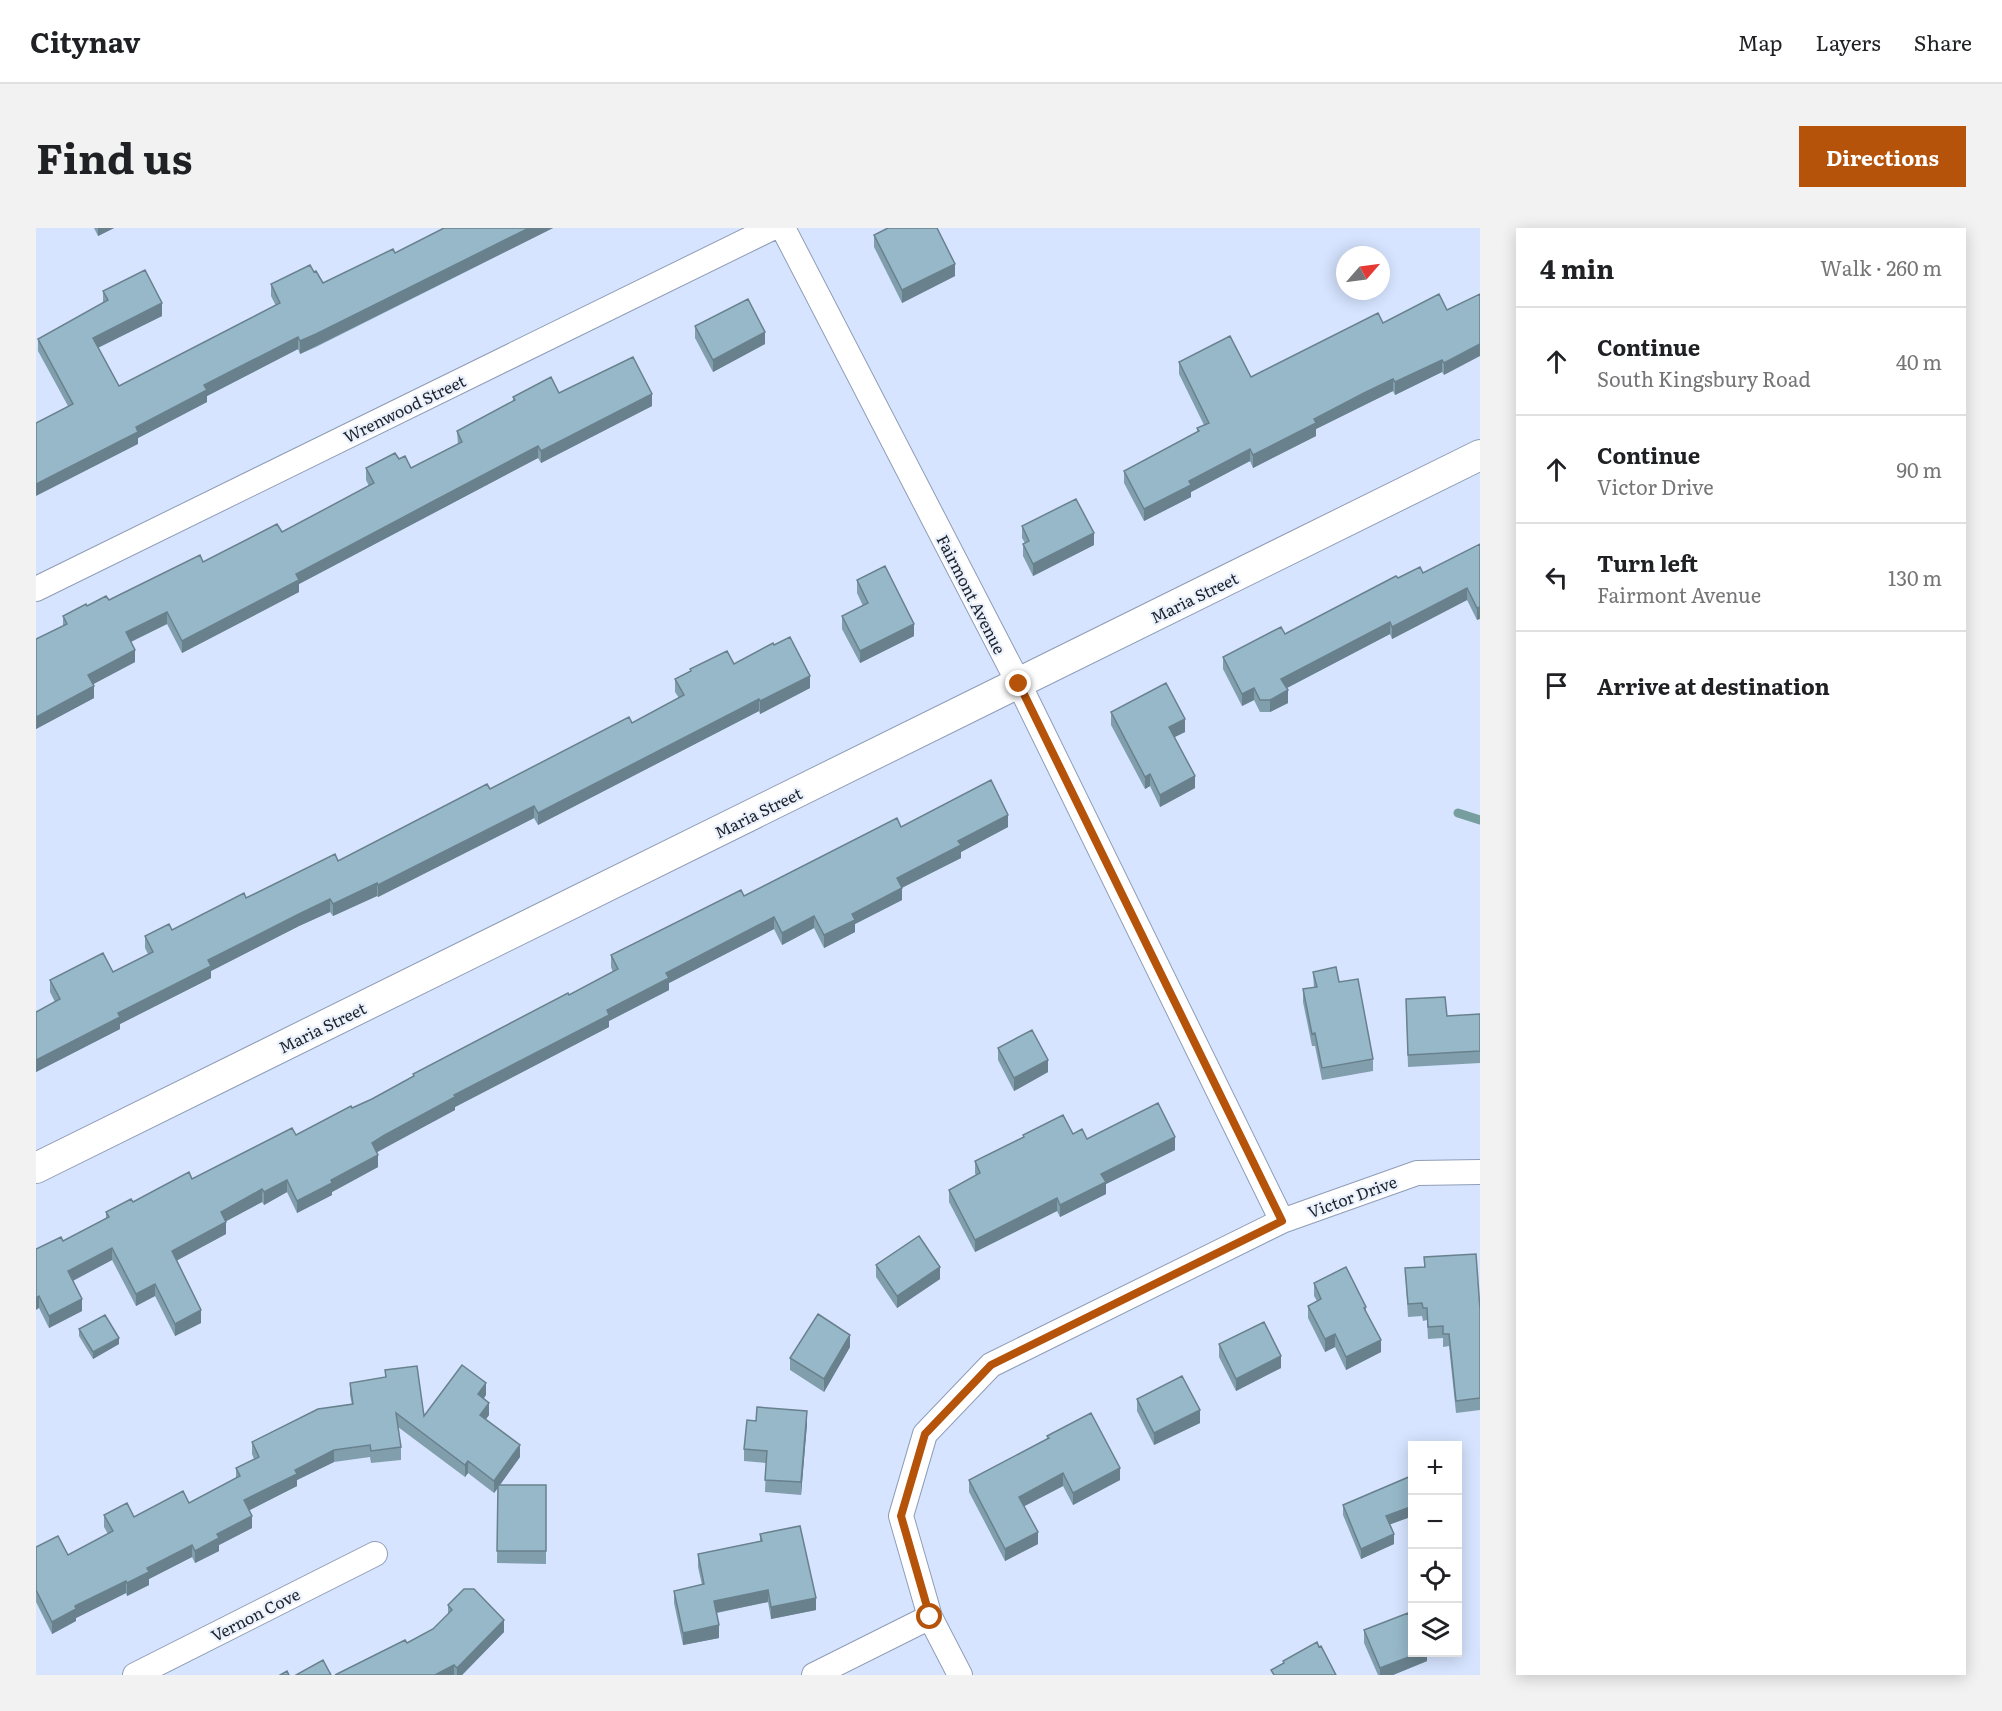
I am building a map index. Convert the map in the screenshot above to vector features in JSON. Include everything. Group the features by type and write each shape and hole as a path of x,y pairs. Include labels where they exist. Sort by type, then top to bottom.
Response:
{"street":[{"name":"Wrenwood Street","path":"36,589 772,228"},
{"name":"Fairmont Avenue","path":"783,228 1019,684 1282,1221"},
{"name":"Maria Street","path":"36,1168 1480,455"},
{"name":"Victor Drive","path":"930,1617 901,1516 925,1434 991,1365 1282,1221 1417,1173 1480,1172"},
{"name":"Vernon Cove","path":"135,1675 375,1554"},
{"path":"814,1675 930,1617 960,1675"}],"building":[{"path":"444,228 529,228 316,334 300,341 298,337 204,385 207,390 136,427 138,432 36,484 36,423 73,404 38,339 108,300 103,291 145,270 162,303 93,338 119,386 280,303 271,284 310,265 323,283 393,249 395,253"},
{"path":"888,228 937,228 955,264 902,290 874,235"},
{"path":"1439,294 1447,310 1480,294 1480,344 1444,363 1442,360 1395,382 1393,379 1364,393 1314,419 1316,423 1253,455 1250,449 1189,481 1191,485 1144,509 1124,471 1199,431 1197,428 1209,423 1179,362 1230,336 1251,377 1378,313 1383,323"},
{"path":"748,299 765,332 713,360 695,326"},
{"path":"633,357 652,394 541,451 538,446 296,574 299,580 182,641 167,612 126,632 135,650 88,675 94,686 36,717 36,639 67,624 63,616 106,596 109,600 200,555 203,562 277,524 282,532 374,483 366,468 395,453 399,459 405,456 411,468 462,442 457,431 515,400 513,397 551,377 559,393"},
{"path":"1076,499 1094,533 1033,564 1023,544 1029,541 1022,526"},
{"path":"1480,544 1480,607 1477,608 1467,588 1392,627 1390,622 1281,679 1288,690 1270,700 1260,700 1254,688 1242,694 1223,657 1281,627 1285,634 1396,576 1398,578 1420,567 1423,573"},
{"path":"885,566 914,624 860,651 842,616 868,603 857,580"},
{"path":"790,637 810,676 760,701 759,699 538,813 534,806 378,885 377,883 333,904 330,899 299,914 208,960 211,966 118,1013 120,1017 36,1060 36,1012 60,999 50,980 103,953 113,972 153,952 145,936 169,924 172,930 244,893 246,898 335,854 338,861 487,784 490,789 629,717 632,723 684,695 675,679 727,651 734,664 773,643 774,645"},
{"path":"1166,683 1185,719 1169,727 1195,776 1160,795 1150,774 1145,777 1111,712"},
{"path":"991,780 1008,815 958,841 961,845 897,878 902,888 852,914 855,920 824,935 814,916 782,933 774,917 666,973 669,978 607,1010 609,1015 454,1095 455,1097 383,1136 372,1143 378,1155 331,1180 332,1183 297,1201 287,1180 264,1192 262,1189 221,1212 226,1222 172,1251 201,1310 175,1324 155,1284 136,1294 112,1248 68,1271 82,1299 49,1316 39,1296 36,1298 36,1249 61,1237 63,1241 109,1217 106,1212 131,1199 133,1202 189,1172 192,1179 292,1128 296,1135 351,1106 352,1108 372,1099 414,1076 413,1074 618,969 611,955 741,890 744,896 897,818 901,827"},
{"path":"1336,967 1339,982 1358,979 1373,1059 1322,1068 1303,989 1317,987 1313,972"},
{"path":"1445,997 1447,1016 1480,1014 1480,1051 1408,1055 1406,999"},
{"path":"1032,1030 1048,1060 1014,1078 998,1048"},
{"path":"1158,1103 1175,1137 1101,1174 1106,1182 1060,1205 1057,1198 975,1240 949,1190 980,1173 975,1161 1063,1115 1073,1134 1082,1129 1087,1139"},
{"path":"919,1236 940,1267 897,1296 876,1265"},
{"path":"1476,1254 1480,1309 1480,1398 1456,1401 1449,1334 1443,1334 1443,1326 1428,1327 1427,1308 1423,1308 1422,1303 1408,1304 1405,1268 1425,1267 1424,1257"},
{"path":"1346,1267 1381,1340 1346,1357 1335,1334 1325,1339 1308,1306 1321,1299 1314,1283"},
{"path":"818,1314 850,1335 824,1379 790,1358"},
{"path":"105,1315 119,1338 93,1352 79,1329"},
{"path":"1264,1322 1281,1356 1236,1379 1219,1344"},
{"path":"462,1365 486,1383 478,1394 489,1403 480,1415 520,1445 494,1481 468,1461 465,1465 396,1413 401,1447 371,1451 370,1445 334,1450 295,1470 297,1474 244,1500 252,1516 217,1534 219,1538 195,1551 192,1545 147,1568 149,1572 75,1606 76,1609 52,1622 36,1590 36,1547 58,1536 68,1555 113,1531 104,1515 127,1503 134,1517 183,1491 189,1503 240,1476 236,1468 259,1457 252,1442 318,1409 353,1404 350,1383 386,1377 385,1370 417,1366 424,1416"},
{"path":"1182,1376 1200,1410 1154,1433 1137,1399"},
{"path":"757,1407 807,1411 801,1482 765,1480 767,1451 744,1449 747,1420 756,1421"},
{"path":"1091,1413 1120,1468 1073,1493 1063,1473 1019,1497 1038,1532 1005,1549 969,1480"},
{"path":"1408,1477 1408,1508 1386,1516 1394,1534 1361,1549 1343,1505"},
{"path":"498,1485 546,1485 546,1551 497,1551"},
{"path":"800,1526 816,1598 771,1607 768,1590 714,1601 719,1625 683,1633 674,1591 704,1584 698,1554 762,1541 760,1534"},
{"path":"464,1589 474,1589 504,1620 457,1668 454,1665 435,1675 335,1675 405,1640 407,1643 433,1629 452,1610 448,1605"},
{"path":"1408,1613 1409,1657 1380,1668 1364,1630"},
{"path":"1317,1642 1336,1675 1274,1675 1271,1670"},
{"path":"323,1660 331,1675 296,1675"}],"waterway":[{"path":"1458,813 1480,820"}],"route":[{"path":"930,1617 901,1516 925,1434 991,1365 1282,1221 1019,684"}]}
